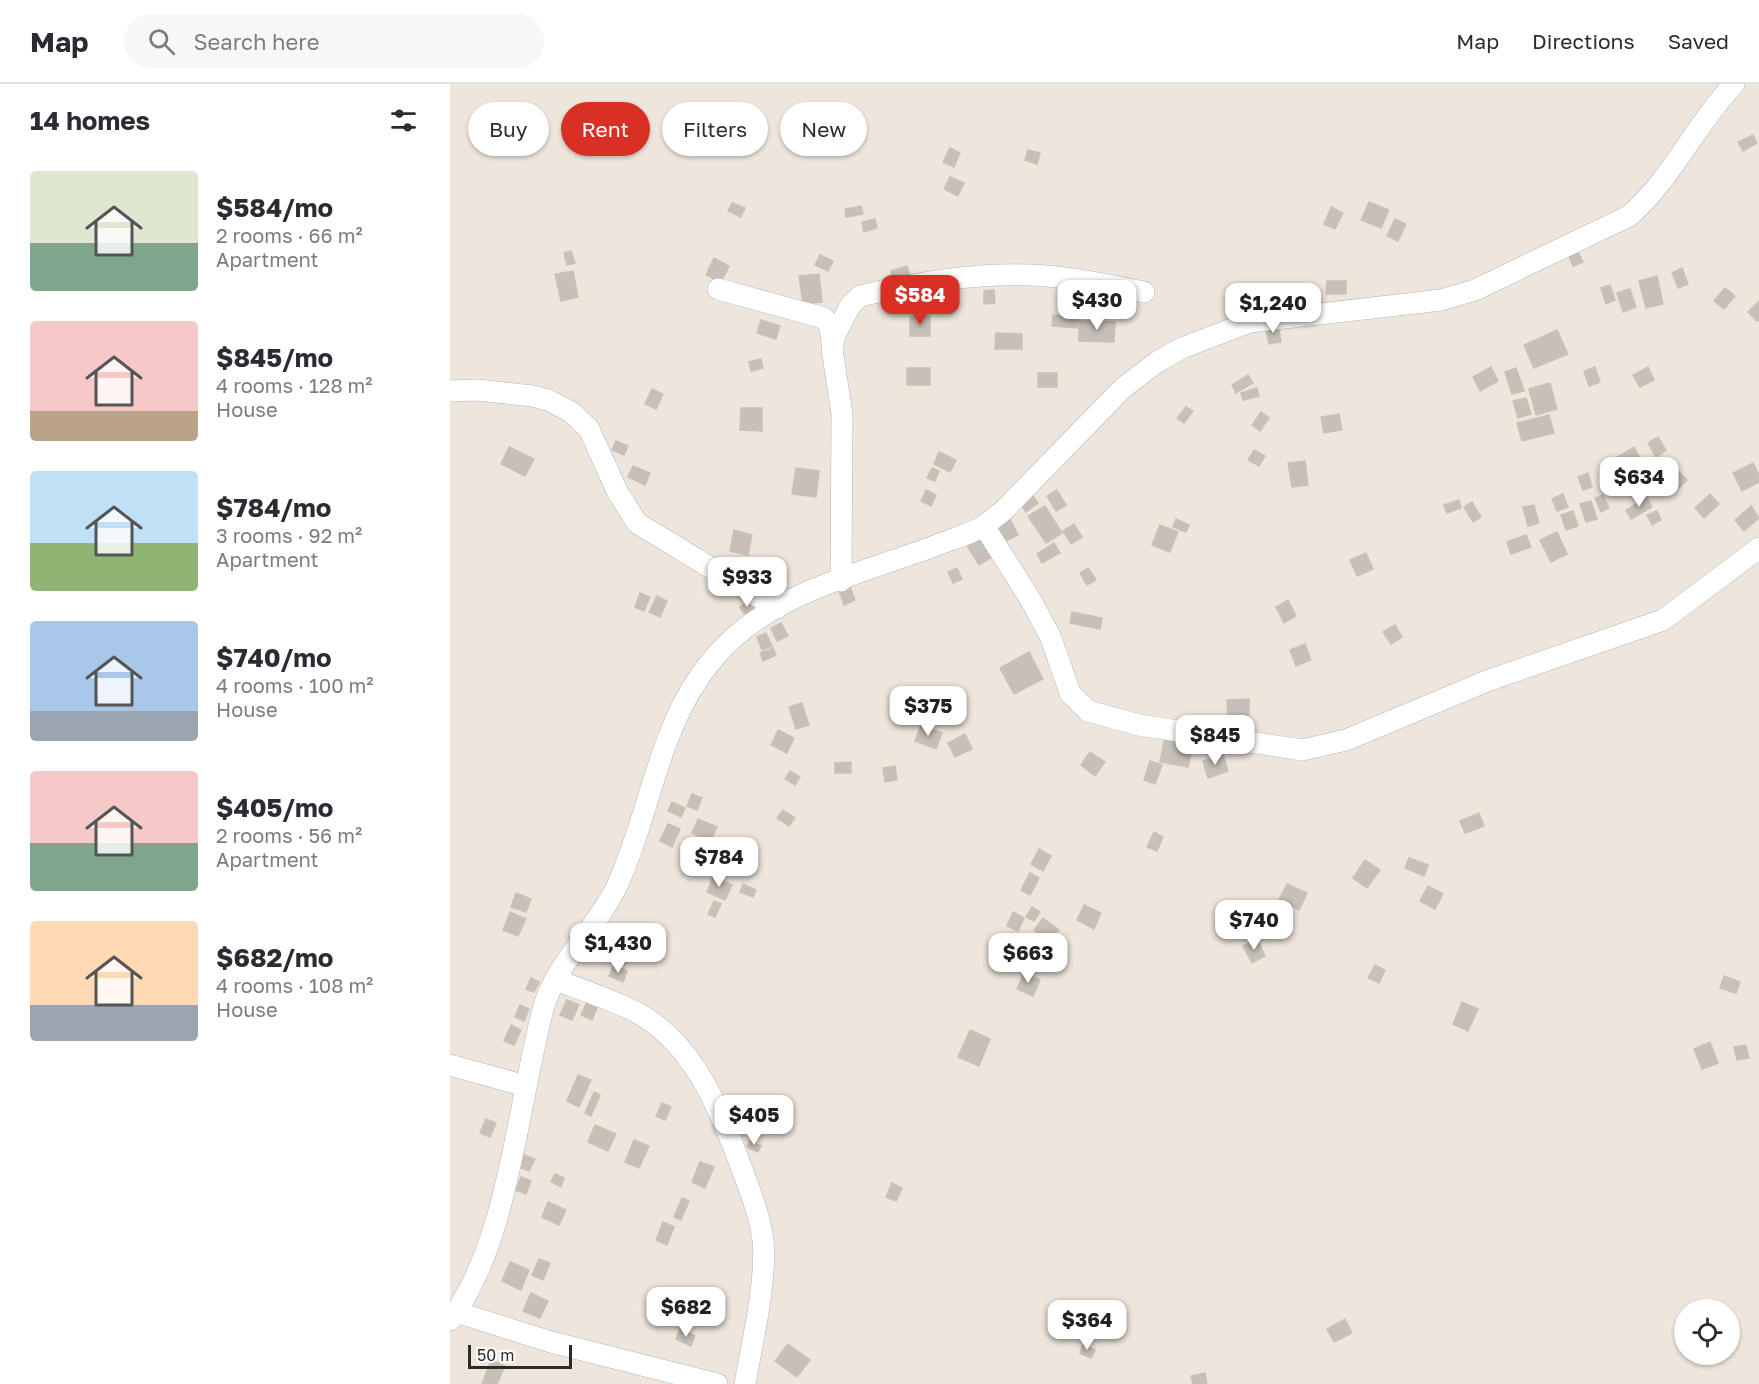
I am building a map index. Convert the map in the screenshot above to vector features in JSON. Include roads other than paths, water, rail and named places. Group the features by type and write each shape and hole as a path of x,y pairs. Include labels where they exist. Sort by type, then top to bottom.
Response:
{"street":[{"path":"717,1384 453,1316 476,1275 490,1237 545,1003 556,980 615,890 630,854 666,739 699,676 743,629 777,608 841,580 984,526 1003,511 1123,388 1157,362 1190,344 1250,322 1441,300 1475,290 1629,216 1649,198 1697,129 1734,84"},
{"path":"832,343 850,306 860,296 925,282 1030,275 1144,292"},
{"path":"718,289 824,318 830,326 842,414 841,580"},
{"path":"450,391 478,390 532,396 548,400 571,412 589,429 617,491 637,524 777,608"},
{"path":"984,526 1032,602 1051,638 1070,693 1088,711 1139,725 1302,750 1346,740 1487,681 1663,620 1759,548"},
{"path":"556,980 628,1008 660,1028 691,1061 710,1090 751,1195 763,1241 761,1281 745,1384"},
{"path":"450,1065 526,1086"}]}
